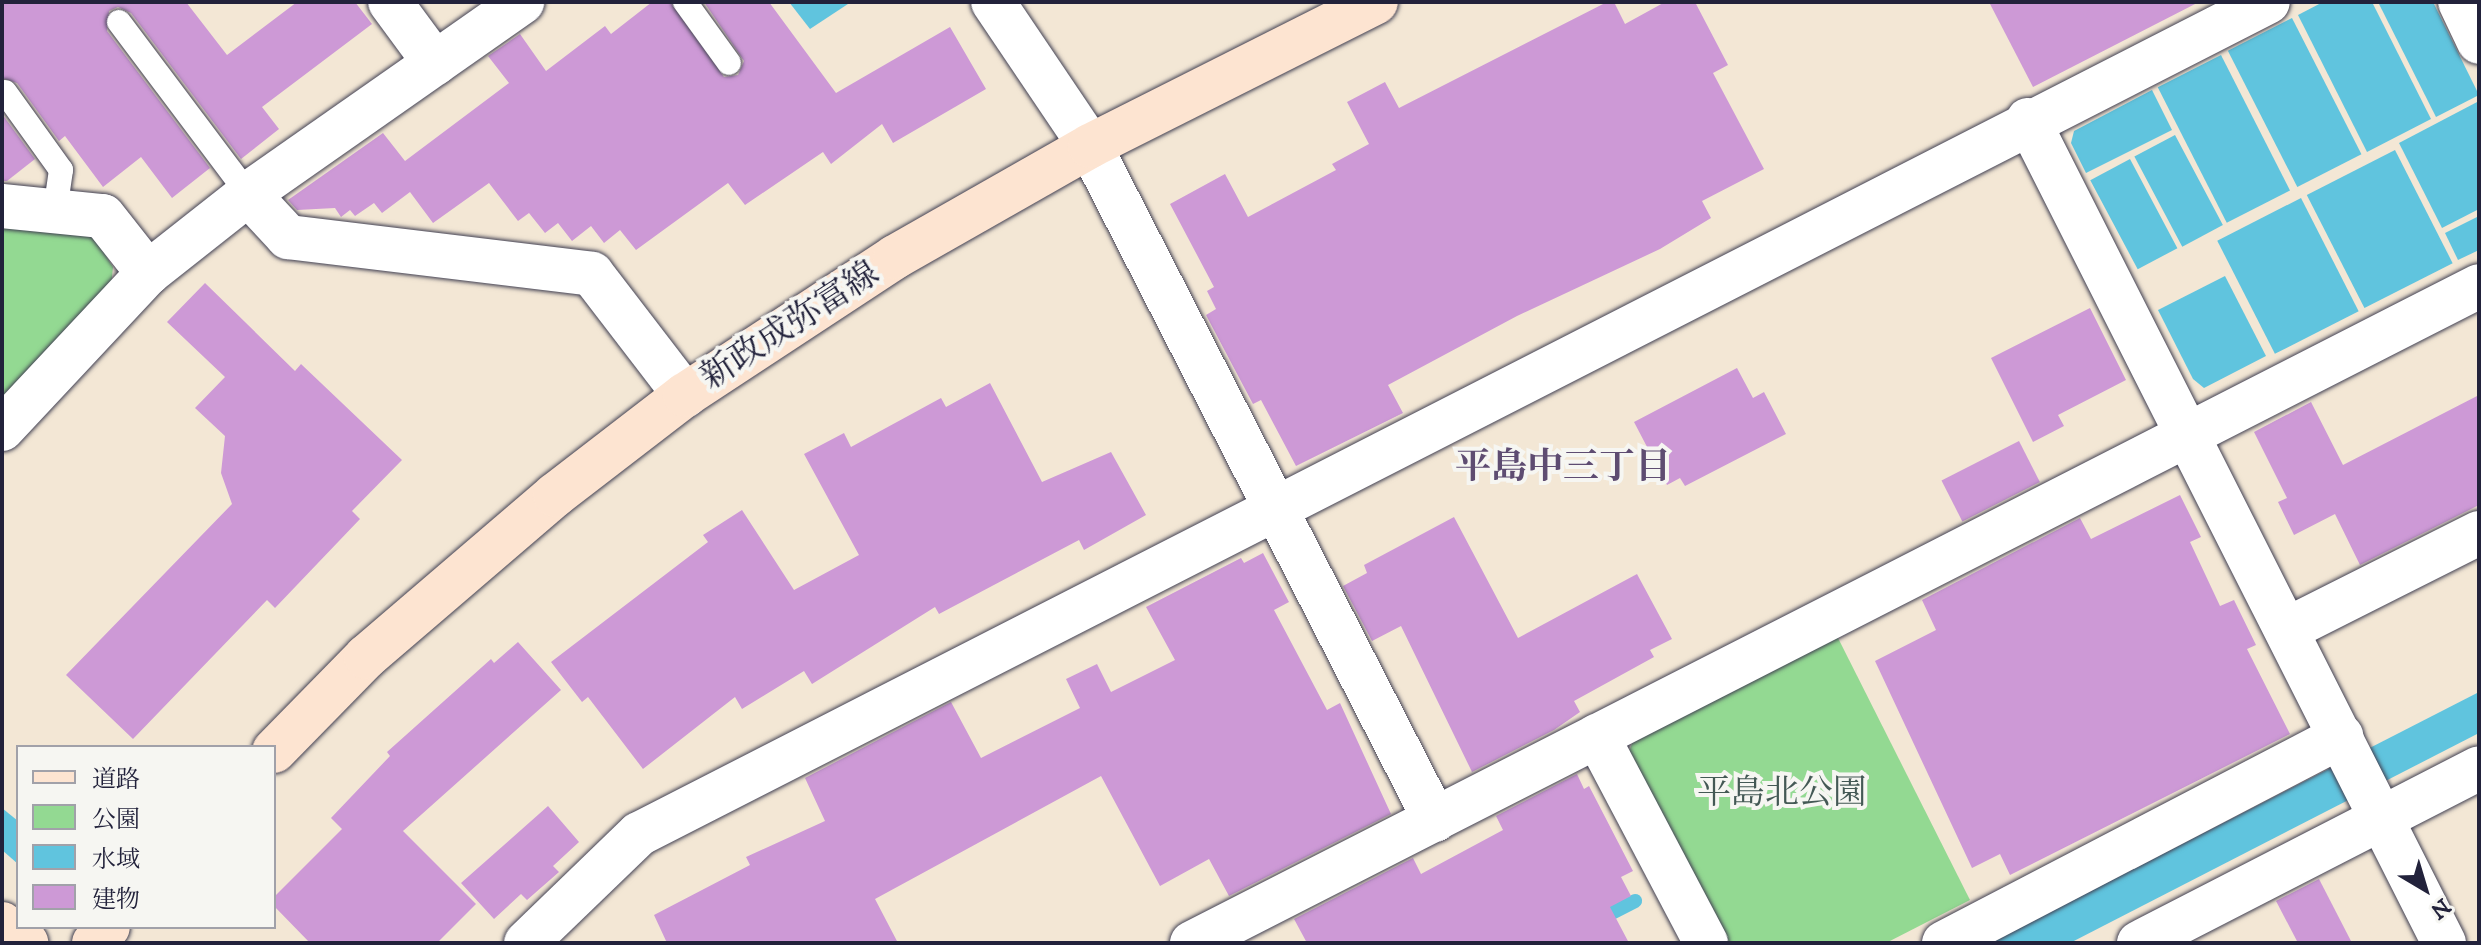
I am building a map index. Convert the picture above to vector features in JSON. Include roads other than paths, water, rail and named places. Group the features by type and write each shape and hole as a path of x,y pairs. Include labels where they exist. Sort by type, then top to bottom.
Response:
{"main road":[{"name":"新政成弥富線","path":"276,749 366,657 555,495 685,395 895,257 1090,146 1376,2"},
{"path":"2,924 26,943"}],"street":[{"path":"390,2 435,63"},
{"path":"2,429 148,273 248,194 522,2"},
{"path":"993,2 1090,146 1435,820"},
{"path":"526,943 639,834 1276,510 2028,120 2268,2"},
{"path":"2460,2 2479,42"},
{"path":"2028,120 2190,432 2444,943"},
{"path":"248,194 288,237 592,274 685,395"},
{"path":"2,206 103,216 148,273"},
{"path":"1192,943 2479,286"},
{"path":"2288,629 2479,533"},
{"path":"1597,736 1706,943"},
{"path":"1944,943 2345,744"},
{"path":"2139,943 2375,807 2479,768"}],"lane":[{"path":"685,2 729,63"},
{"path":"119,22 248,194"},
{"path":"5,92 61,170 55,211"}],"water":[{"path":"789,2 851,2 810,29"},
{"path":"2323,2 2372,2 2431,119 2367,152 2298,15"},
{"path":"2378,2 2433,2 2479,95 2436,117"},
{"path":"2292,18 2361,154 2297,187 2228,51"},
{"path":"2221,55 2290,190 2227,223 2158,87"},
{"path":"2152,90 2172,130 2086,173 2071,143 2074,131"},
{"path":"2479,101 2479,209 2442,228 2399,143"},
{"path":"2175,135 2223,225 2182,247 2134,157"},
{"path":"2395,150 2453,263 2364,308 2307,195"},
{"path":"2130,159 2177,248 2138,269 2090,180"},
{"path":"2301,198 2359,311 2275,354 2217,241"},
{"path":"2479,216 2479,250 2458,260 2445,233"},
{"path":"2225,276 2266,356 2204,388 2193,379 2158,310"},
{"path":"2479,692 2479,733 2070,943 1989,943"},
{"path":"2,808 16,819 16,862 2,850"}],"waterway":[{"path":"1596,921 1635,901"}],"district":[{"name":"平島中三丁目","path":"1563,468"}],"park label":[{"name":"平島北公園","path":"1782,794"}]}
